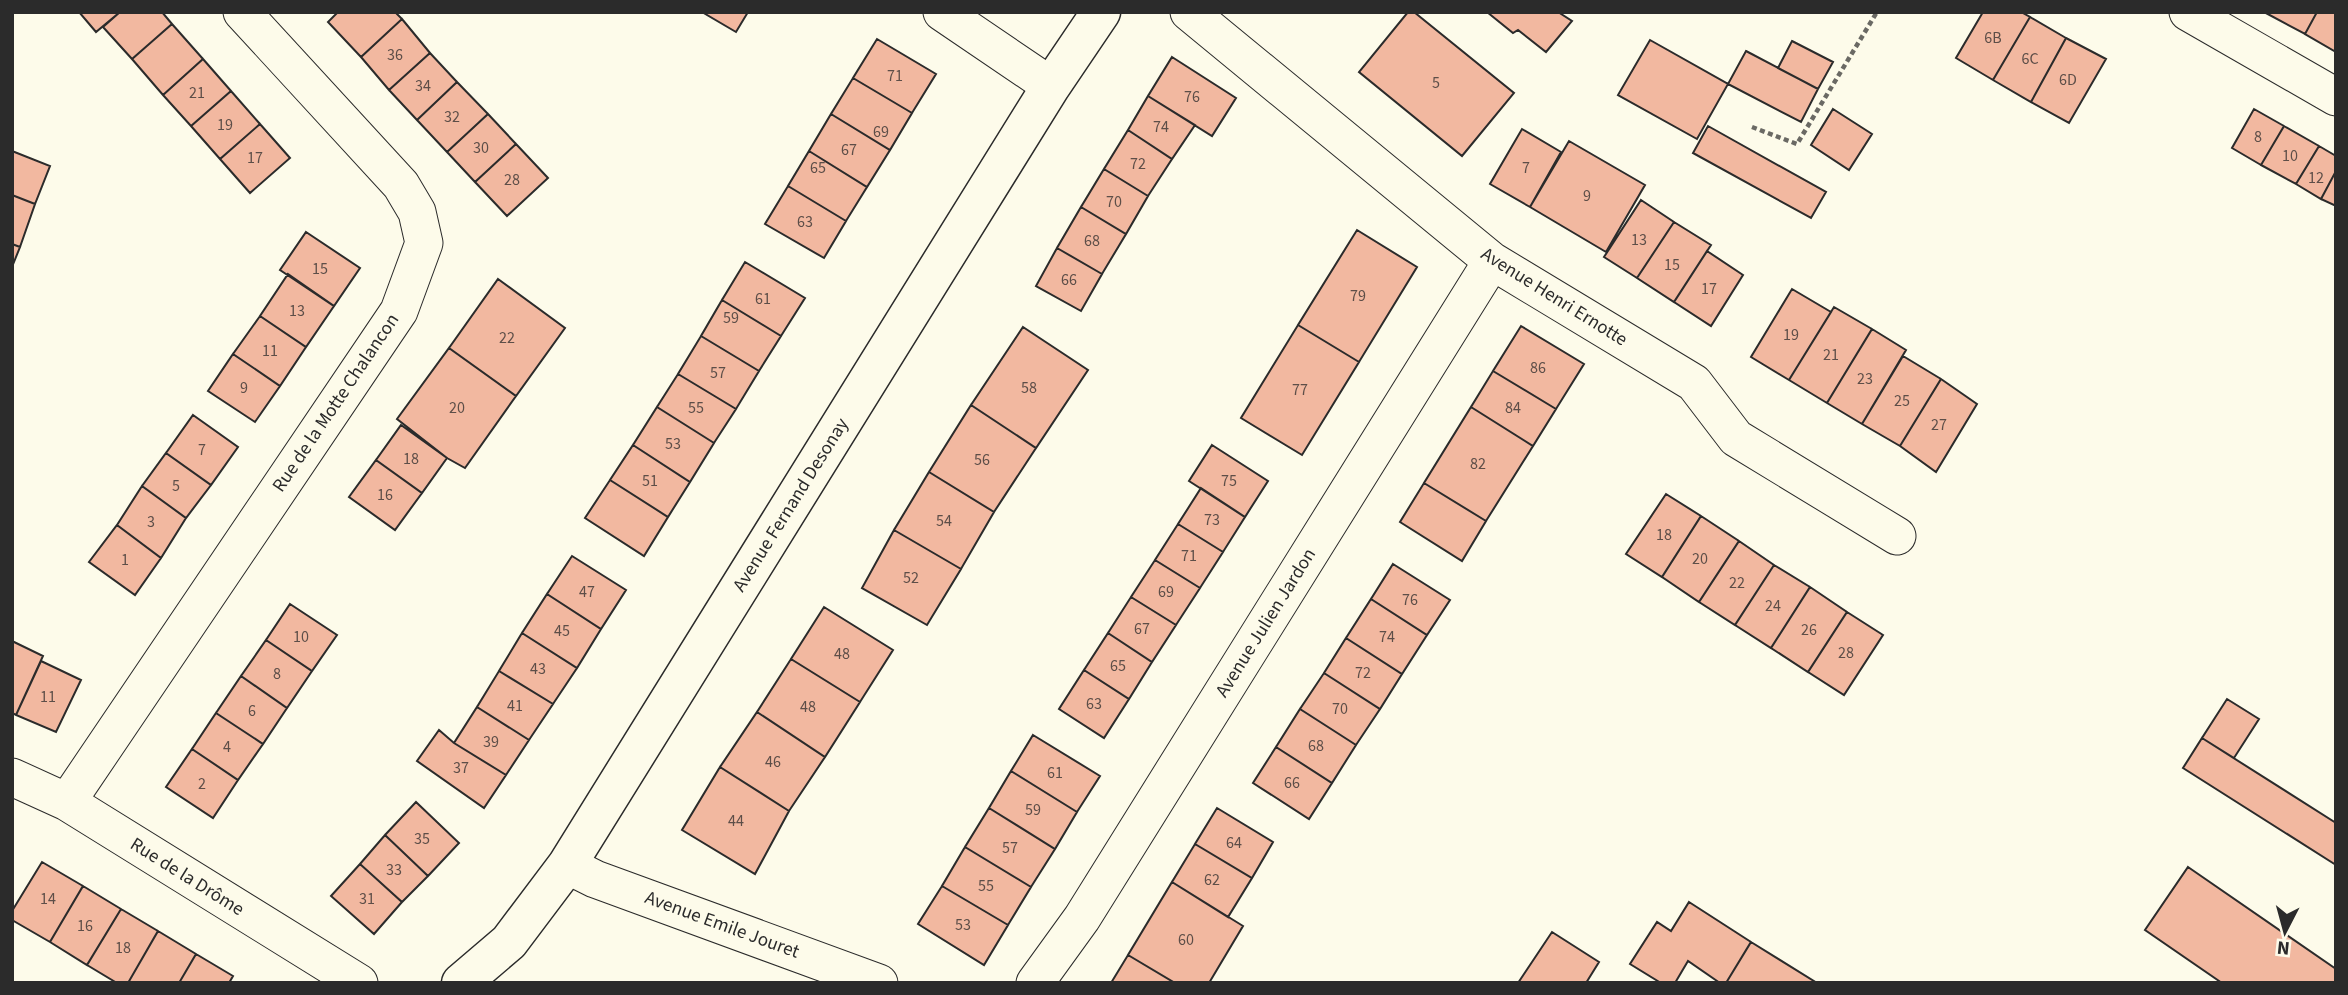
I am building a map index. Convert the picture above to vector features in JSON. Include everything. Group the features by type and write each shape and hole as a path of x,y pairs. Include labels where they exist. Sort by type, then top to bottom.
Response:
{"main road":[{"name":"Avenue Fernand Desonay","path":"461,983 509,942 568,865 1051,86 1101,12"}],"street":[{"name":"Rue de la Motte Chalancon","path":"66,802 399,311 424,243 416,212 401,185 242,12"},
{"path":"942,12 1051,86"},
{"name":"Avenue Henri Ernotte","path":"1189,12 1492,261 1694,383 1737,438 1897,536"},
{"path":"2188,12 2336,97"},
{"name":"Avenue Julien Jardon","path":"1035,983 1082,918 1492,261"},
{"name":"Rue de la Drôme","path":"12,777 66,802 359,983"},
{"name":"Avenue Emile Jouret","path":"568,865 595,878 878,983"}],"path":[{"path":"1752,127 1797,144 1877,12"}],"building":[{"path":"79,12 120,12 96,32"},
{"path":"120,12 162,12 172,24 132,59 103,27"},
{"path":"338,12 395,12 402,19 361,57 328,22"},
{"path":"702,12 748,12 736,32"},
{"path":"1408,12 1414,12 1514,93 1462,156 1359,72"},
{"path":"1487,12 1558,12 1572,21 1546,52 1518,30 1513,33"},
{"path":"1983,12 2021,12 2030,17 1993,80 1956,58"},
{"path":"2264,12 2317,12 2305,34"},
{"path":"2317,12 2336,12 2336,52 2305,34"},
{"path":"2030,17 2066,38 2031,102 1993,80"},
{"path":"402,19 430,53 389,90 361,57"},
{"path":"172,24 203,59 163,95 132,59"},
{"path":"2066,38 2106,59 2069,123 2031,102"},
{"path":"877,39 936,74 912,113 853,78"},
{"path":"1650,40 1728,84 1697,139 1618,95"},
{"path":"1792,41 1833,62 1818,89 1778,68"},
{"path":"1746,51 1818,89 1801,122 1728,84"},
{"path":"430,53 457,82 417,120 389,90"},
{"path":"1172,57 1236,98 1212,136 1148,96"},
{"path":"203,59 231,91 191,126 163,95"},
{"path":"853,78 912,113 890,150 831,114"},
{"path":"457,82 488,114 447,152 417,120"},
{"path":"231,91 260,124 220,159 191,126"},
{"path":"1148,96 1195,125 1172,159 1128,130"},
{"path":"1833,109 1872,134 1849,170 1811,145"},
{"path":"2254,109 2284,126 2261,165 2232,148"},
{"path":"488,114 516,144 475,182 447,152"},
{"path":"831,114 890,150 867,187 809,151"},
{"path":"260,124 290,158 250,193 220,159"},
{"path":"1708,126 1826,192 1811,218 1693,153"},
{"path":"2284,126 2319,146 2296,184 2261,165"},
{"path":"1522,129 1561,152 1530,207 1490,184"},
{"path":"1128,130 1172,159 1148,196 1104,169"},
{"path":"1569,141 1645,185 1606,252 1530,207"},
{"path":"516,144 548,178 507,216 475,182"},
{"path":"2319,146 2336,156 2336,171 2321,199 2296,184"},
{"path":"12,151 50,166 35,204 12,195"},
{"path":"809,151 867,187 846,221 788,186"},
{"path":"1104,169 1148,196 1126,234 1081,207"},
{"path":"2336,171 2336,206 2321,199"},
{"path":"788,186 846,221 824,258 765,224"},
{"path":"12,195 35,204 20,247 12,244"},
{"path":"1641,200 1674,222 1637,278 1604,257"},
{"path":"1081,207 1126,234 1102,274 1057,248"},
{"path":"1674,222 1711,245 1674,302 1637,278"},
{"path":"1357,230 1417,267 1359,362 1298,325"},
{"path":"306,232 360,268 334,306 280,270"},
{"path":"12,244 20,247 12,267"},
{"path":"1057,248 1102,274 1081,311 1036,286"},
{"path":"1707,251 1743,275 1711,326 1674,302"},
{"path":"745,262 805,298 781,336 722,300"},
{"path":"288,274 334,306 306,347 260,316"},
{"path":"498,279 565,328 516,396 449,348"},
{"path":"1792,289 1831,312 1789,380 1751,357"},
{"path":"722,300 781,336 759,371 701,336"},
{"path":"1834,307 1872,329 1827,403 1789,380"},
{"path":"260,316 306,347 280,386 233,354"},
{"path":"1298,325 1359,362 1302,455 1241,418"},
{"path":"1521,326 1584,364 1556,409 1493,371"},
{"path":"1023,327 1088,370 1036,448 971,405"},
{"path":"1872,329 1906,350 1862,424 1827,403"},
{"path":"701,336 759,371 736,409 678,374"},
{"path":"449,348 516,396 465,468 447,458 397,419"},
{"path":"233,354 280,386 255,422 208,391"},
{"path":"1903,356 1941,379 1900,446 1862,424"},
{"path":"1493,371 1556,409 1533,446 1471,407"},
{"path":"678,374 736,409 714,443 657,407"},
{"path":"1941,379 1977,404 1936,472 1900,446"},
{"path":"971,405 1036,448 994,512 929,472"},
{"path":"657,407 714,443 690,482 633,445"},
{"path":"1471,407 1533,446 1486,521 1424,483"},
{"path":"193,415 238,447 211,485 166,453"},
{"path":"401,425 447,458 422,493 376,460"},
{"path":"633,445 690,482 668,517 610,480"},
{"path":"1212,445 1268,481 1245,517 1189,481"},
{"path":"166,453 211,485 186,518 142,486"},
{"path":"376,460 422,493 395,530 349,497"},
{"path":"929,472 994,512 961,569 894,530"},
{"path":"610,480 668,517 644,556 585,518"},
{"path":"1424,483 1486,521 1462,561 1400,522"},
{"path":"142,486 186,518 161,558 117,525"},
{"path":"1201,488 1245,517 1223,552 1178,524"},
{"path":"1666,494 1701,516 1662,577 1626,554"},
{"path":"1701,516 1739,541 1699,602 1662,577"},
{"path":"1178,524 1223,552 1200,588 1155,560"},
{"path":"117,525 161,558 135,595 89,562"},
{"path":"894,530 961,569 927,625 862,588"},
{"path":"1739,541 1774,565 1735,625 1699,602"},
{"path":"572,556 626,590 601,629 547,594"},
{"path":"1155,560 1200,588 1176,625 1131,597"},
{"path":"1393,564 1450,600 1427,635 1371,599"},
{"path":"1774,565 1810,587 1771,648 1735,625"},
{"path":"1810,587 1847,612 1808,672 1771,648"},
{"path":"547,594 601,629 577,668 522,633"},
{"path":"1131,597 1176,625 1152,662 1108,633"},
{"path":"1371,599 1427,635 1402,674 1346,638"},
{"path":"290,604 337,635 312,671 266,640"},
{"path":"824,607 893,650 860,702 791,659"},
{"path":"1847,612 1883,635 1844,695 1808,672"},
{"path":"522,633 577,668 553,704 499,671"},
{"path":"1108,633 1152,662 1129,699 1084,670"},
{"path":"1346,638 1402,674 1380,709 1324,673"},
{"path":"266,640 312,671 287,708 241,676"},
{"path":"12,641 43,656 16,715 12,713"},
{"path":"791,659 860,702 825,757 757,712"},
{"path":"41,661 81,680 56,732 16,715"},
{"path":"1084,670 1129,699 1104,738 1059,709"},
{"path":"499,671 553,704 529,740 477,707"},
{"path":"1324,673 1380,709 1356,745 1300,709"},
{"path":"241,676 287,708 263,744 216,713"},
{"path":"2227,699 2259,719 2234,758 2202,738"},
{"path":"477,707 529,740 506,775 454,743"},
{"path":"1300,709 1356,745 1332,783 1276,747"},
{"path":"757,712 825,757 789,811 720,767"},
{"path":"216,713 263,744 238,780 192,749"},
{"path":"439,730 454,743 506,775 484,808 417,761"},
{"path":"1033,735 1100,776 1077,812 1011,771"},
{"path":"2202,738 2336,823 2336,865 2183,768"},
{"path":"1276,747 1332,783 1309,819 1253,783"},
{"path":"192,749 238,780 213,818 166,787"},
{"path":"720,767 789,811 755,874 682,830"},
{"path":"1011,771 1077,812 1055,849 989,808"},
{"path":"416,802 459,843 428,876 385,835"},
{"path":"989,808 1055,849 1031,887 965,847"},
{"path":"1217,808 1273,842 1252,878 1195,844"},
{"path":"385,835 428,876 402,902 360,864"},
{"path":"1195,844 1252,878 1228,917 1172,882"},
{"path":"965,847 1031,887 1008,925 942,886"},
{"path":"42,862 83,886 50,942 12,920 12,911"},
{"path":"360,864 402,902 374,934 331,896"},
{"path":"2188,867 2336,969 2336,983 2222,983 2145,930"},
{"path":"1172,882 1243,926 1209,983 1175,983 1128,955"},
{"path":"83,886 121,909 87,965 50,942"},
{"path":"942,886 1008,925 984,965 918,924"},
{"path":"1689,902 1751,942 1726,983 1720,983 1688,961 1675,983 1661,983 1630,964 1657,922 1671,931"},
{"path":"121,909 158,931 128,983 117,983 87,965"},
{"path":"158,931 196,954 179,983 128,983"},
{"path":"1552,932 1599,962 1586,983 1518,983"},
{"path":"1751,942 1817,983 1726,983"},
{"path":"196,954 233,976 229,983 179,983"},
{"path":"1128,955 1175,983 1111,983"}]}
